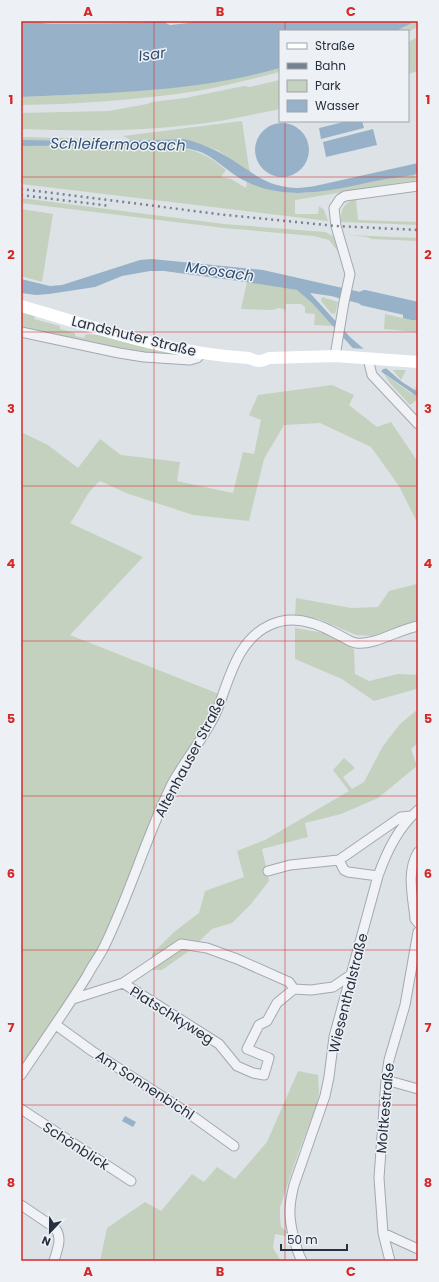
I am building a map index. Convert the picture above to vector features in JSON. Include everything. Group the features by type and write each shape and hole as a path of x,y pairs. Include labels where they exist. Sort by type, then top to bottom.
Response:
{"main road":[{"name":"Landshuter Straße","path":"21,306 145,341 202,353 249,358 262,354 269,358 335,356 418,362"}],"street":[{"path":"335,356 350,274 335,220 334,208 336,203 345,196 418,186"},
{"path":"21,332 144,357 190,360 197,358 202,353"},
{"path":"368,359 370,371 374,377 418,424"},
{"name":"Altenhauser Straße","path":"21,1075 73,999 103,948 117,919 172,785 206,731 215,714 235,662 247,644 270,625 291,620 303,621 318,625 359,644 368,643 418,626"},
{"path":"268,871 290,864 339,860 401,817 414,813"},
{"name":"Wiesenthalstraße","path":"302,1261 293,1231 290,1209 292,1190 325,1096 334,1037 378,876 386,854 396,835 414,813"},
{"path":"418,852 413,864 411,878 415,919 418,923"},
{"path":"339,860 344,870 348,872 378,876"},
{"name":"Moltkestraße","path":"390,1261 383,1233 379,1178 386,1080 389,1060 406,1000 417,946 418,932"},
{"path":"73,999 123,983 181,944 207,948 237,959 289,982 294,989 311,990 333,988 352,974"},
{"name":"Platschkyweg","path":"123,983 219,1044 237,1066 252,1073 264,1075 269,1058 247,1049 259,1025 267,1021 277,1003 294,989"},
{"name":"Am Sonnenbichl","path":"56,1025 98,1055 195,1118 234,1146"},
{"path":"386,1080 418,1089"},
{"name":"Schönblick","path":"21,1110 131,1181"},
{"path":"21,1205 55,1228 58,1232 58,1248 54,1261"},
{"path":"383,1233 418,1249"}],"green space":[{"path":"24,21 150,21 139,23 53,24"},
{"path":"418,21 418,27 409,32 409,30 398,30"},
{"path":"418,37 418,71 409,74 409,42"},
{"path":"279,68 279,72 197,91 109,101 21,105 21,97 151,90 216,82"},
{"path":"279,80 279,109 201,124 147,129 21,129 21,113 109,111 239,87 250,87"},
{"path":"242,121 251,173 217,150 184,139 131,140 123,136"},
{"path":"21,137 101,139 106,141 21,140"},
{"path":"164,145 183,148 205,155 226,170 221,177 231,179 246,188 247,182 275,191 307,193 415,174 416,180 295,200 295,214 318,214 319,206 324,210 328,221 21,184 21,146"},
{"path":"21,198 224,224 325,232 333,236 339,253 329,240 314,236 224,228 21,203"},
{"path":"356,199 358,220 418,222 418,225 341,222 342,210 348,202"},
{"path":"21,209 53,214 42,282 21,276"},
{"path":"347,235 418,238 418,241 372,239"},
{"path":"247,282 297,290 312,303 333,326 314,325 315,314 305,313 305,307 301,304 286,304 285,313 284,309 279,308 272,310 241,309"},
{"path":"322,297 338,302 335,314 331,313 321,301"},
{"path":"21,311 35,315 34,319 60,326 60,329 75,333 75,336 84,338 86,334 108,336 174,353 173,357 120,350 21,328"},
{"path":"385,314 411,320 418,320 418,332 384,329"},
{"path":"393,370 406,370 401,380"},
{"path":"384,374 412,394 415,391 418,381 418,399 410,405"},
{"path":"332,385 354,395 349,405 377,427 391,422 418,462 418,524 399,486 371,447 320,423 284,425 264,459 249,521 193,515 126,493 100,481 87,496 70,523 143,557 70,635 219,694 99,947 65,1003 21,1068 21,432 48,445 78,468 100,439 121,455 180,462 177,481 233,493 243,452 254,454 261,420 249,415 258,395"},
{"path":"418,579 418,620 376,636 356,635 319,619 295,616 296,598 351,608 378,607 389,591 417,584"},
{"path":"295,628 324,633 354,649 355,674 369,681 398,674 418,675 418,691 416,689 374,701 342,679 295,659"},
{"path":"418,709 418,743 411,749 417,766 378,798 341,814 305,823 308,837 262,849 269,881 251,904 232,923 212,929 189,951 162,970 152,970 152,954 174,932 199,913 205,891 244,877 237,851 265,840 349,791 333,770 344,758 355,768 343,777 352,789 364,782 383,746 400,724"},
{"path":"298,1071 318,1075 319,1093 317,1105 299,1151 280,1207 281,1227 287,1232 286,1236 275,1234 273,1248 281,1261 100,1261 107,1228 145,1202 161,1211 192,1174 204,1182 217,1167 235,1179 267,1142"}],"water":[{"name":"Isar","path":"21,21 53,24 139,23 162,21 170,25 206,21 416,21 398,30 279,30 279,68 248,76 184,87 21,97"},
{"path":"344,122 362,122 364,128 321,139 319,128"},
{"path":"282,123 292,125 301,131 307,140 309,150 307,160 301,169 292,175 282,177 272,175 263,169 257,160 255,150 257,140 263,131 272,125"},
{"path":"373,129 377,145 326,157 323,142"},
{"name":"Schleifermoosach","path":"184,139 215,150 270,183 285,187 298,188 315,186 418,163 418,174 327,191 295,193 279,192 247,182 235,176 209,156 198,151 184,148 164,145 21,146 21,140 106,141"},
{"path":"152,259 263,270 387,298 384,310 331,296 310,293 350,337 402,382 418,392 418,397 359,355 312,303 297,290 164,271 150,271 122,276 95,287 49,294 36,295 21,293 21,279 50,286 62,285 140,260"},
{"path":"400,302 418,304 418,320 403,318 403,314 398,313"},
{"path":"125,1116 136,1122 133,1127 122,1121"}],"pier":[{"path":"349,348 368,349 389,368 383,369 381,375"}],"waterway":[{"name":"Moosach","path":"365,298 418,310"}],"railway":[{"path":"21,189 226,215 336,226 418,230"},
{"path":"21,195 110,206"}]}
